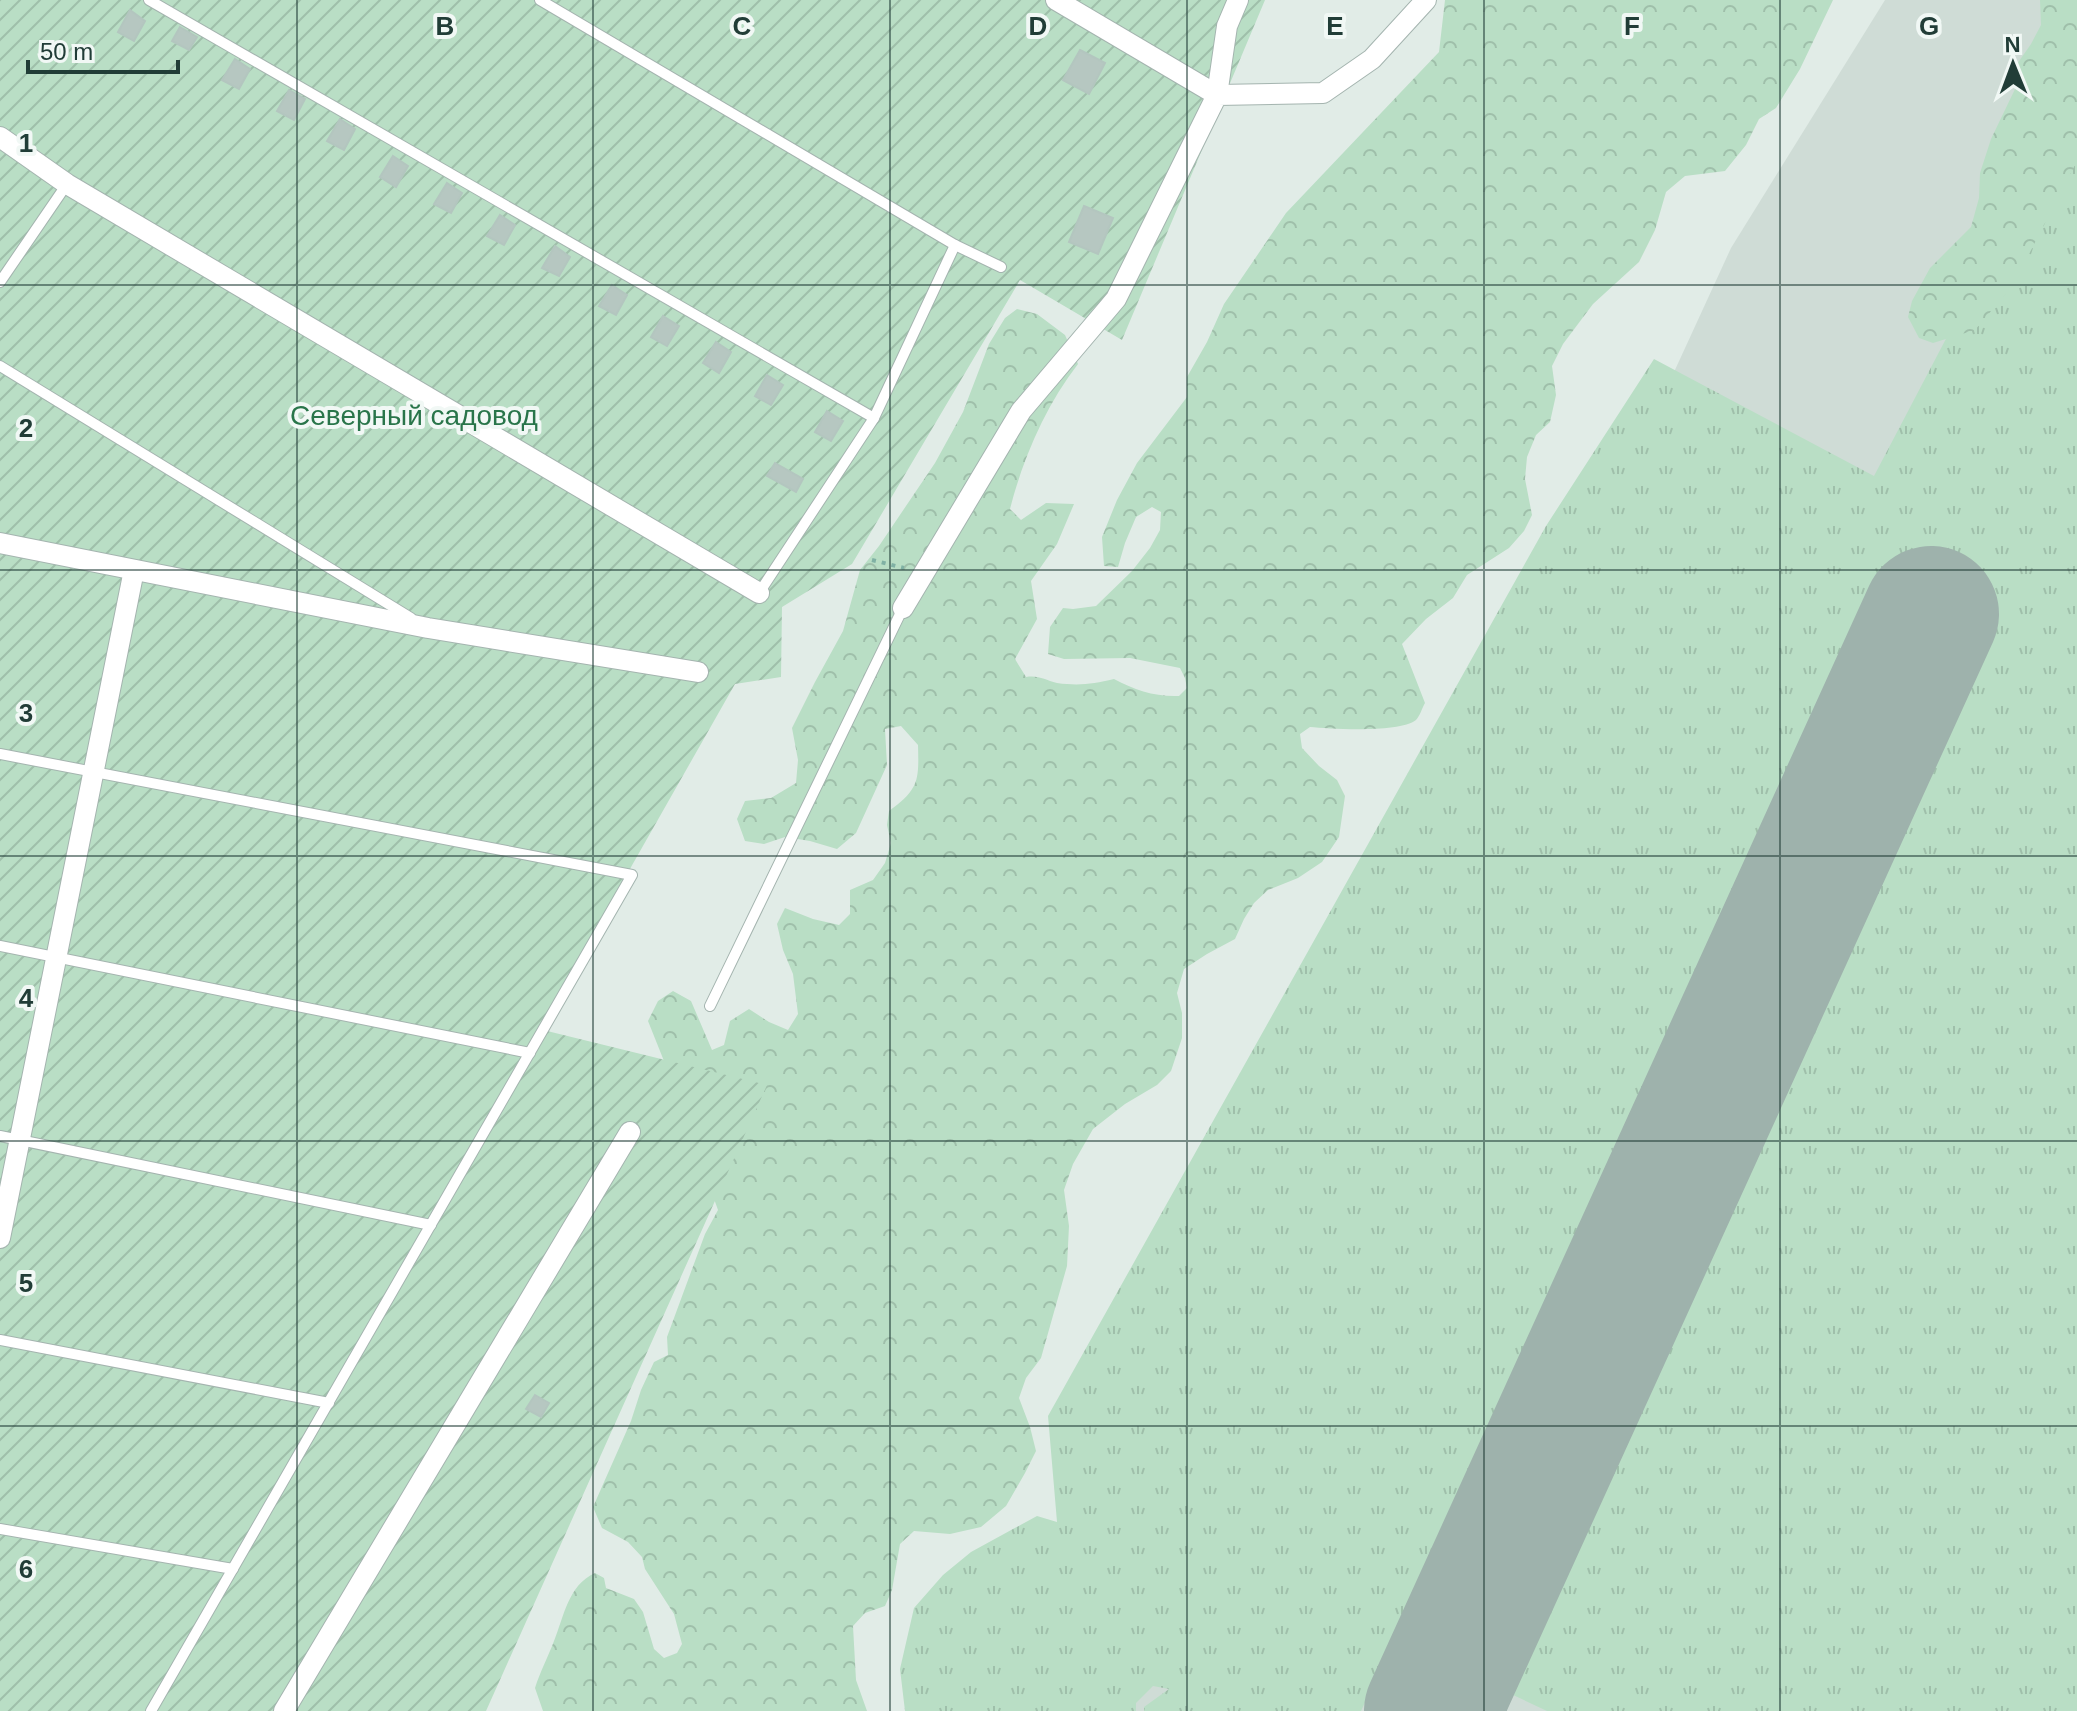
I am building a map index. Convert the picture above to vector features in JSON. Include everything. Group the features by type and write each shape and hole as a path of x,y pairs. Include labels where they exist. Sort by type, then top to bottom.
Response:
{"street":[{"path":"1056,0 1217,95 1323,93 1372,59 1426,0"},
{"path":"903,608 1021,411 1116,299 1217,95 1227,26 1238,0"},
{"path":"0,137 67,184 759,593"},
{"path":"0,543 428,628 698,672"},
{"path":"0,1238 10,1138 56,958 134,570"},
{"path":"284,1711 630,1132"}],"lane":[{"path":"149,0 874,418"},
{"path":"540,0 955,245 1001,267"},
{"path":"0,282 67,184"},
{"path":"759,593 874,418 955,245"},
{"path":"0,366 428,628"},
{"path":"710,1006 903,608"},
{"path":"0,754 632,875 151,1711"},
{"path":"0,946 530,1053"},
{"path":"10,1138 431,1225"},
{"path":"0,1340 329,1403"},
{"path":"0,1529 233,1569"}],"path":[{"path":"872,560 926,574"}],"shaded area":[{"path":"1885,0 2077,0 1928,1711 1059,1711 1731,248"}],"green space":[{"name":"Северный садовод","path":"0,0 1265,0 1122,340 1020,280 852,564 782,607 781,677 735,684 539,1029 767,1085 486,1711 0,1711"},
{"path":"1445,0 1833,0 1800,69 1776,108 1759,119 1746,145 1725,171 1685,176 1666,192 1655,230 1639,262 1593,304 1563,344 1552,366 1556,395 1550,422 1536,435 1527,457 1525,479 1532,515 1524,531 1509,548 1467,575 1453,598 1426,619 1402,644 1425,703 1416,720 1381,728 1310,727 1300,734 1302,748 1337,780 1345,796 1339,837 1322,862 1298,878 1268,890 1254,903 1235,939 1184,969 1177,993 1182,1013 1182,1038 1171,1071 1157,1085 1125,1104 1093,1129 1073,1164 1064,1190 1069,1226 1067,1266 1041,1358 1026,1378 1019,1398 1036,1451 1006,1506 981,1527 950,1534 914,1531 900,1544 892,1590 885,1606 865,1613 853,1626 856,1680 867,1711 543,1711 535,1688 537,1682 568,1602 579,1585 595,1573 604,1578 606,1588 634,1599 643,1612 654,1649 664,1658 677,1653 682,1644 674,1614 645,1569 642,1557 628,1542 602,1528 593,1507 654,1362 668,1355 667,1337 705,1234 718,1210 648,1021 658,1001 673,991 691,1001 712,1050 724,1045 730,1021 749,1009 788,1030 798,1014 793,974 777,924 785,908 839,925 850,914 850,890 873,880 885,863 891,843 887,825 889,811 912,790 917,776 918,745 901,726 885,729 887,765 856,833 837,849 785,837 764,844 745,841 737,819 745,801 771,798 796,783 798,760 792,728 843,631 860,570 935,463 963,412 989,344 1005,318 1017,309 1037,314 1065,335 1078,364 1037,433 1010,509 1021,520 1046,503 1074,504 1057,544 1031,581 1037,619 1015,659 1026,677 1072,684 1114,679 1145,692 1179,696 1187,688 1180,668 1130,658 1064,659 1048,654 1050,627 1063,608 1096,606 1132,571 1150,548 1160,530 1161,512 1152,507 1136,517 1118,567 1104,566 1102,537 1117,500 1137,463 1187,397 1187,377 1224,304 1286,213 1439,52"},
{"path":"2040,0 2077,0 2077,155 2074,167 2013,285 1975,330 1933,343 1919,338 1908,317 1912,301 1930,268 1971,227 1979,198 1980,173 1991,139 2016,87 2017,64 2041,25"},
{"path":"2077,89 2077,1711 1547,1711 1511,1694 1982,628 1886,584 1361,1711 1144,1711 1144,1707 1169,1689 1153,1686 1136,1703 1136,1711 905,1711 900,1669 914,1608 943,1575 971,1552 1037,1516 1057,1522 1048,1416 1546,526 1654,359 1874,476"}],"building":[{"path":"130,10 145,21 134,41 118,32"},
{"path":"180,27 197,37 189,50 172,41"},
{"path":"1080,50 1105,63 1089,94 1063,80"},
{"path":"235,59 250,69 239,89 222,80"},
{"path":"289,90 305,99 294,120 277,111"},
{"path":"340,119 355,129 344,150 327,141"},
{"path":"393,156 408,166 396,187 380,177"},
{"path":"447,183 462,193 451,213 434,204"},
{"path":"1084,206 1113,218 1098,254 1069,242"},
{"path":"500,215 515,225 504,245 487,236"},
{"path":"555,246 570,257 559,276 542,268"},
{"path":"612,285 627,295 616,315 599,306"},
{"path":"663,316 679,326 667,346 651,337"},
{"path":"716,342 731,352 719,373 703,363"},
{"path":"767,375 783,385 771,405 755,396"},
{"path":"827,411 843,421 831,441 815,432"},
{"path":"775,463 803,479 796,492 767,476"},
{"path":"535,1395 549,1403 541,1417 526,1409"}],"taxiway":[{"path":"1459,1653 1459,1687 1466,1701 1480,1711"}],"runway":[{"path":"1432,1711 1931,614"}]}
